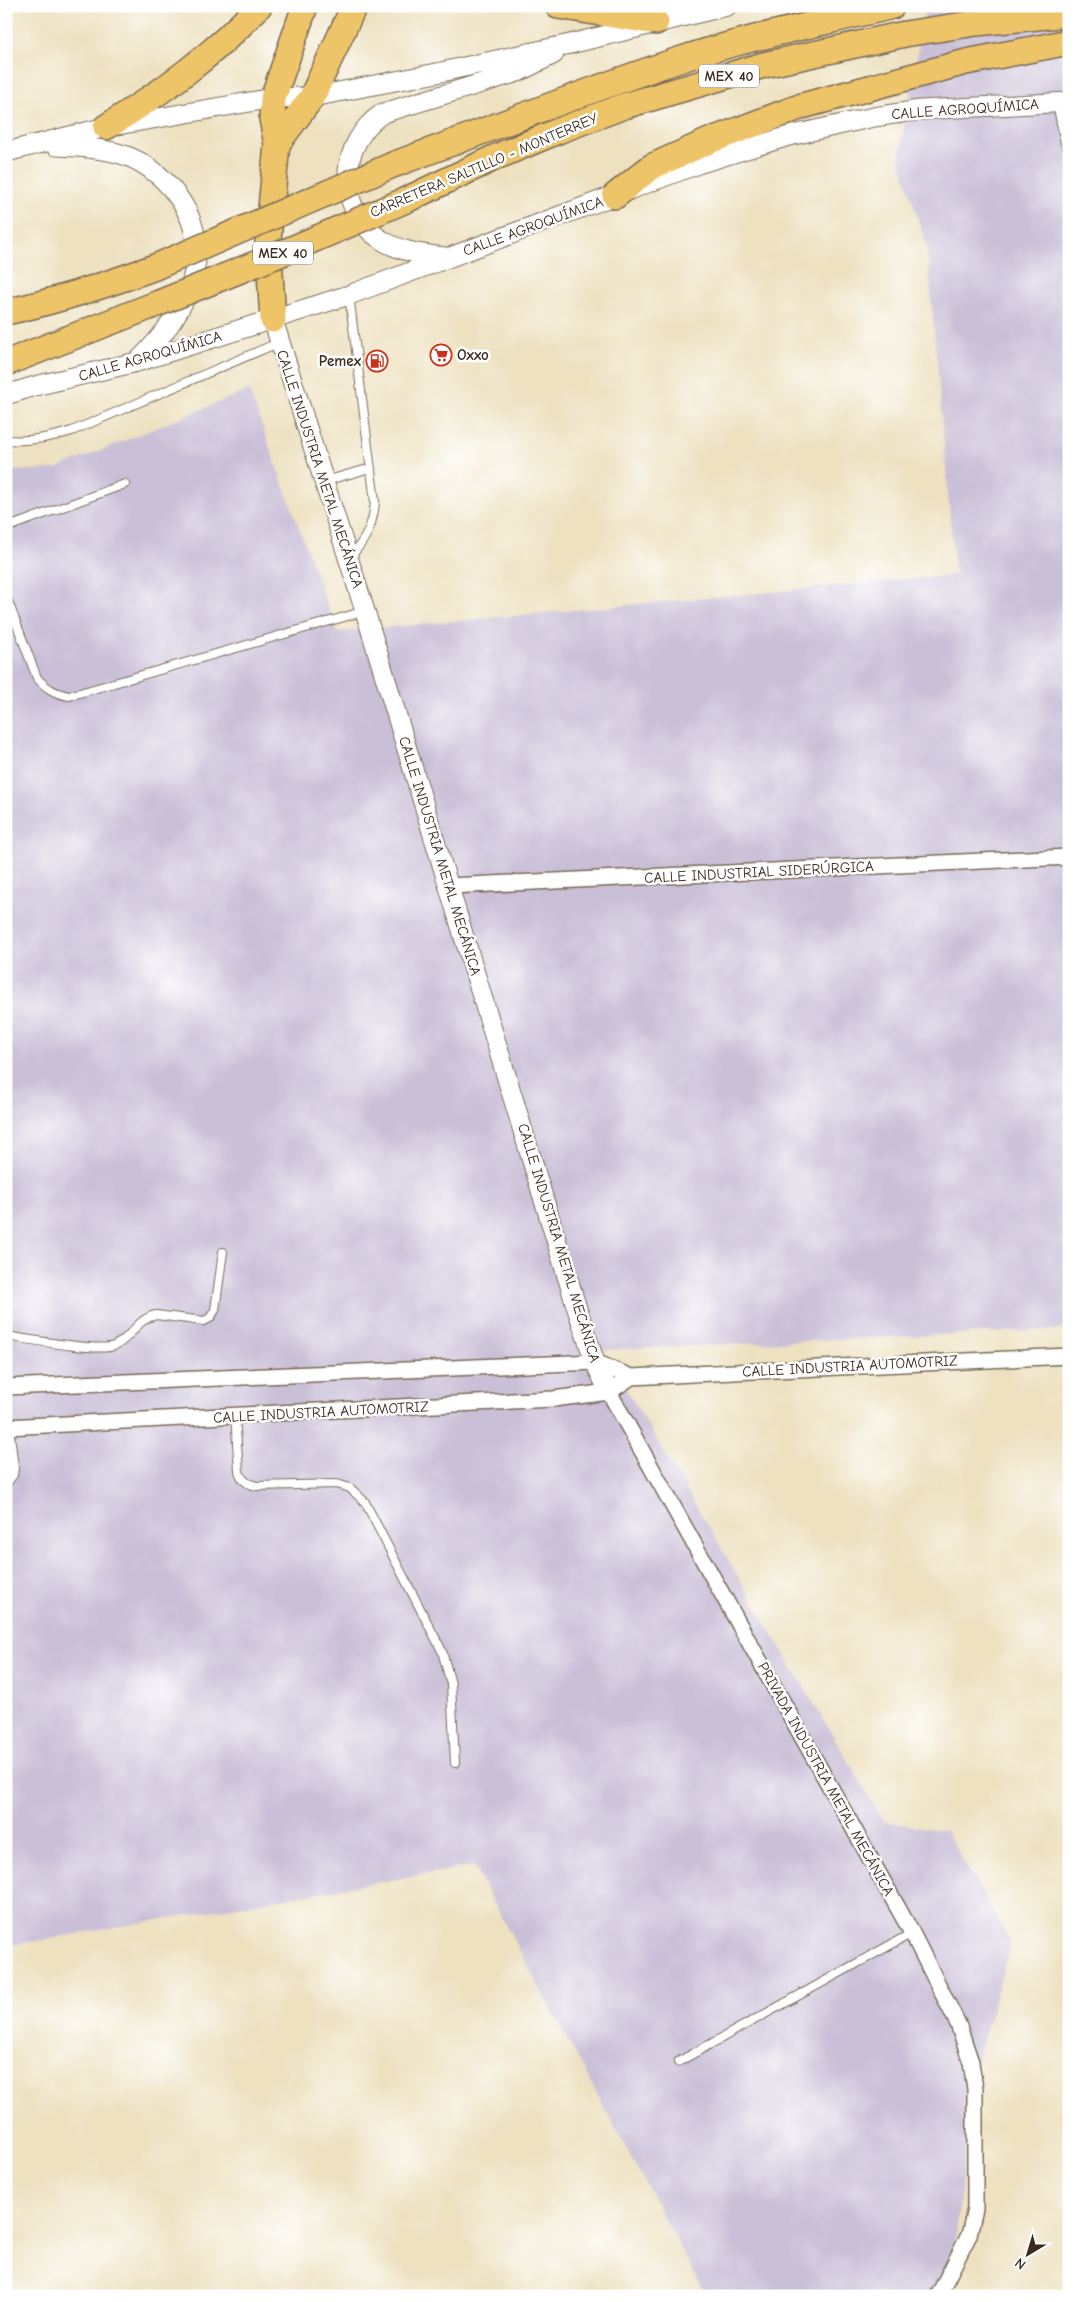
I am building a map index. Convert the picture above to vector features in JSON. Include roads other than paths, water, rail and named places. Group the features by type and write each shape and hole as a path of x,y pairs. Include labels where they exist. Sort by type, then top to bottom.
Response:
{"highway":[{"path":"106,127 148,101 210,54 258,6"},
{"path":"276,331 268,241 277,144 272,119 273,98 305,6"},
{"path":"277,144 312,97 354,6"},
{"path":"558,6 656,22"},
{"name":"CARRETERA SALTILLO - MONTERREY","path":"6,312 93,289 155,267 395,164 603,85 677,60 742,42 892,6"},
{"name":"CARRETERA SALTILLO - MONTERREY","path":"6,363 159,303 406,200 496,157 624,106 764,65 905,34 976,23 1069,14"},
{"path":"615,196 651,167 709,141 802,106 966,62 1069,42"}],"street":[{"path":"6,152 37,146 106,127 273,98 312,97 570,44 726,6"},
{"path":"448,258 408,252 392,246 365,226 354,208 347,176 348,162 354,144 371,121 383,113 518,72 570,44"},
{"name":"CALLE AGROQUÍMICA","path":"6,395 35,386 136,362 276,331 348,295 744,149 874,117 969,106 1063,103"},
{"path":"37,146 98,149 125,156 144,164 165,180 182,201 192,223 196,243 195,269 187,295 176,317 160,339 136,362"},
{"name":"CALLE INDUSTRIA METAL MECÁNICA","path":"276,331 349,559 595,1362 608,1392"},
{"name":"CALLE INDUSTRIAL SIDERÚRGICA","path":"449,886 1069,857"},
{"name":"CALLE INDUSTRIA AUTOMOTRIZ","path":"6,1387 595,1362 631,1376 1069,1356"},
{"name":"CALLE INDUSTRIA AUTOMOTRIZ","path":"8,1427 484,1404 608,1392 631,1376"},
{"name":"PRIVADA INDUSTRIA METAL MECÁNICA","path":"608,1392 912,1933 958,2024 972,2062 975,2089 975,2209 968,2235 938,2296"}],"lane":[{"path":"1063,103 1065,143 1069,151"},
{"path":"348,295 375,502 373,520 363,543 349,559"},
{"path":"6,440 25,442 49,438 72,431 276,331"},
{"path":"324,481 371,468"},
{"path":"6,528 125,484"},
{"path":"6,596 37,678 51,690 69,696 365,611"},
{"path":"6,1336 104,1349 120,1343 148,1316 156,1315 204,1322 210,1318 215,1310 223,1252"},
{"path":"6,1402 14,1468 13,1475 6,1484"},
{"path":"235,1416 239,1471 241,1478 248,1484 257,1486 337,1484 350,1488 365,1502 442,1651 451,1684 456,1763"},
{"path":"678,2062 912,1933"}],"place":[{"name":"Oxxo","path":"441,355"},
{"name":"Pemex","path":"377,361"}]}
